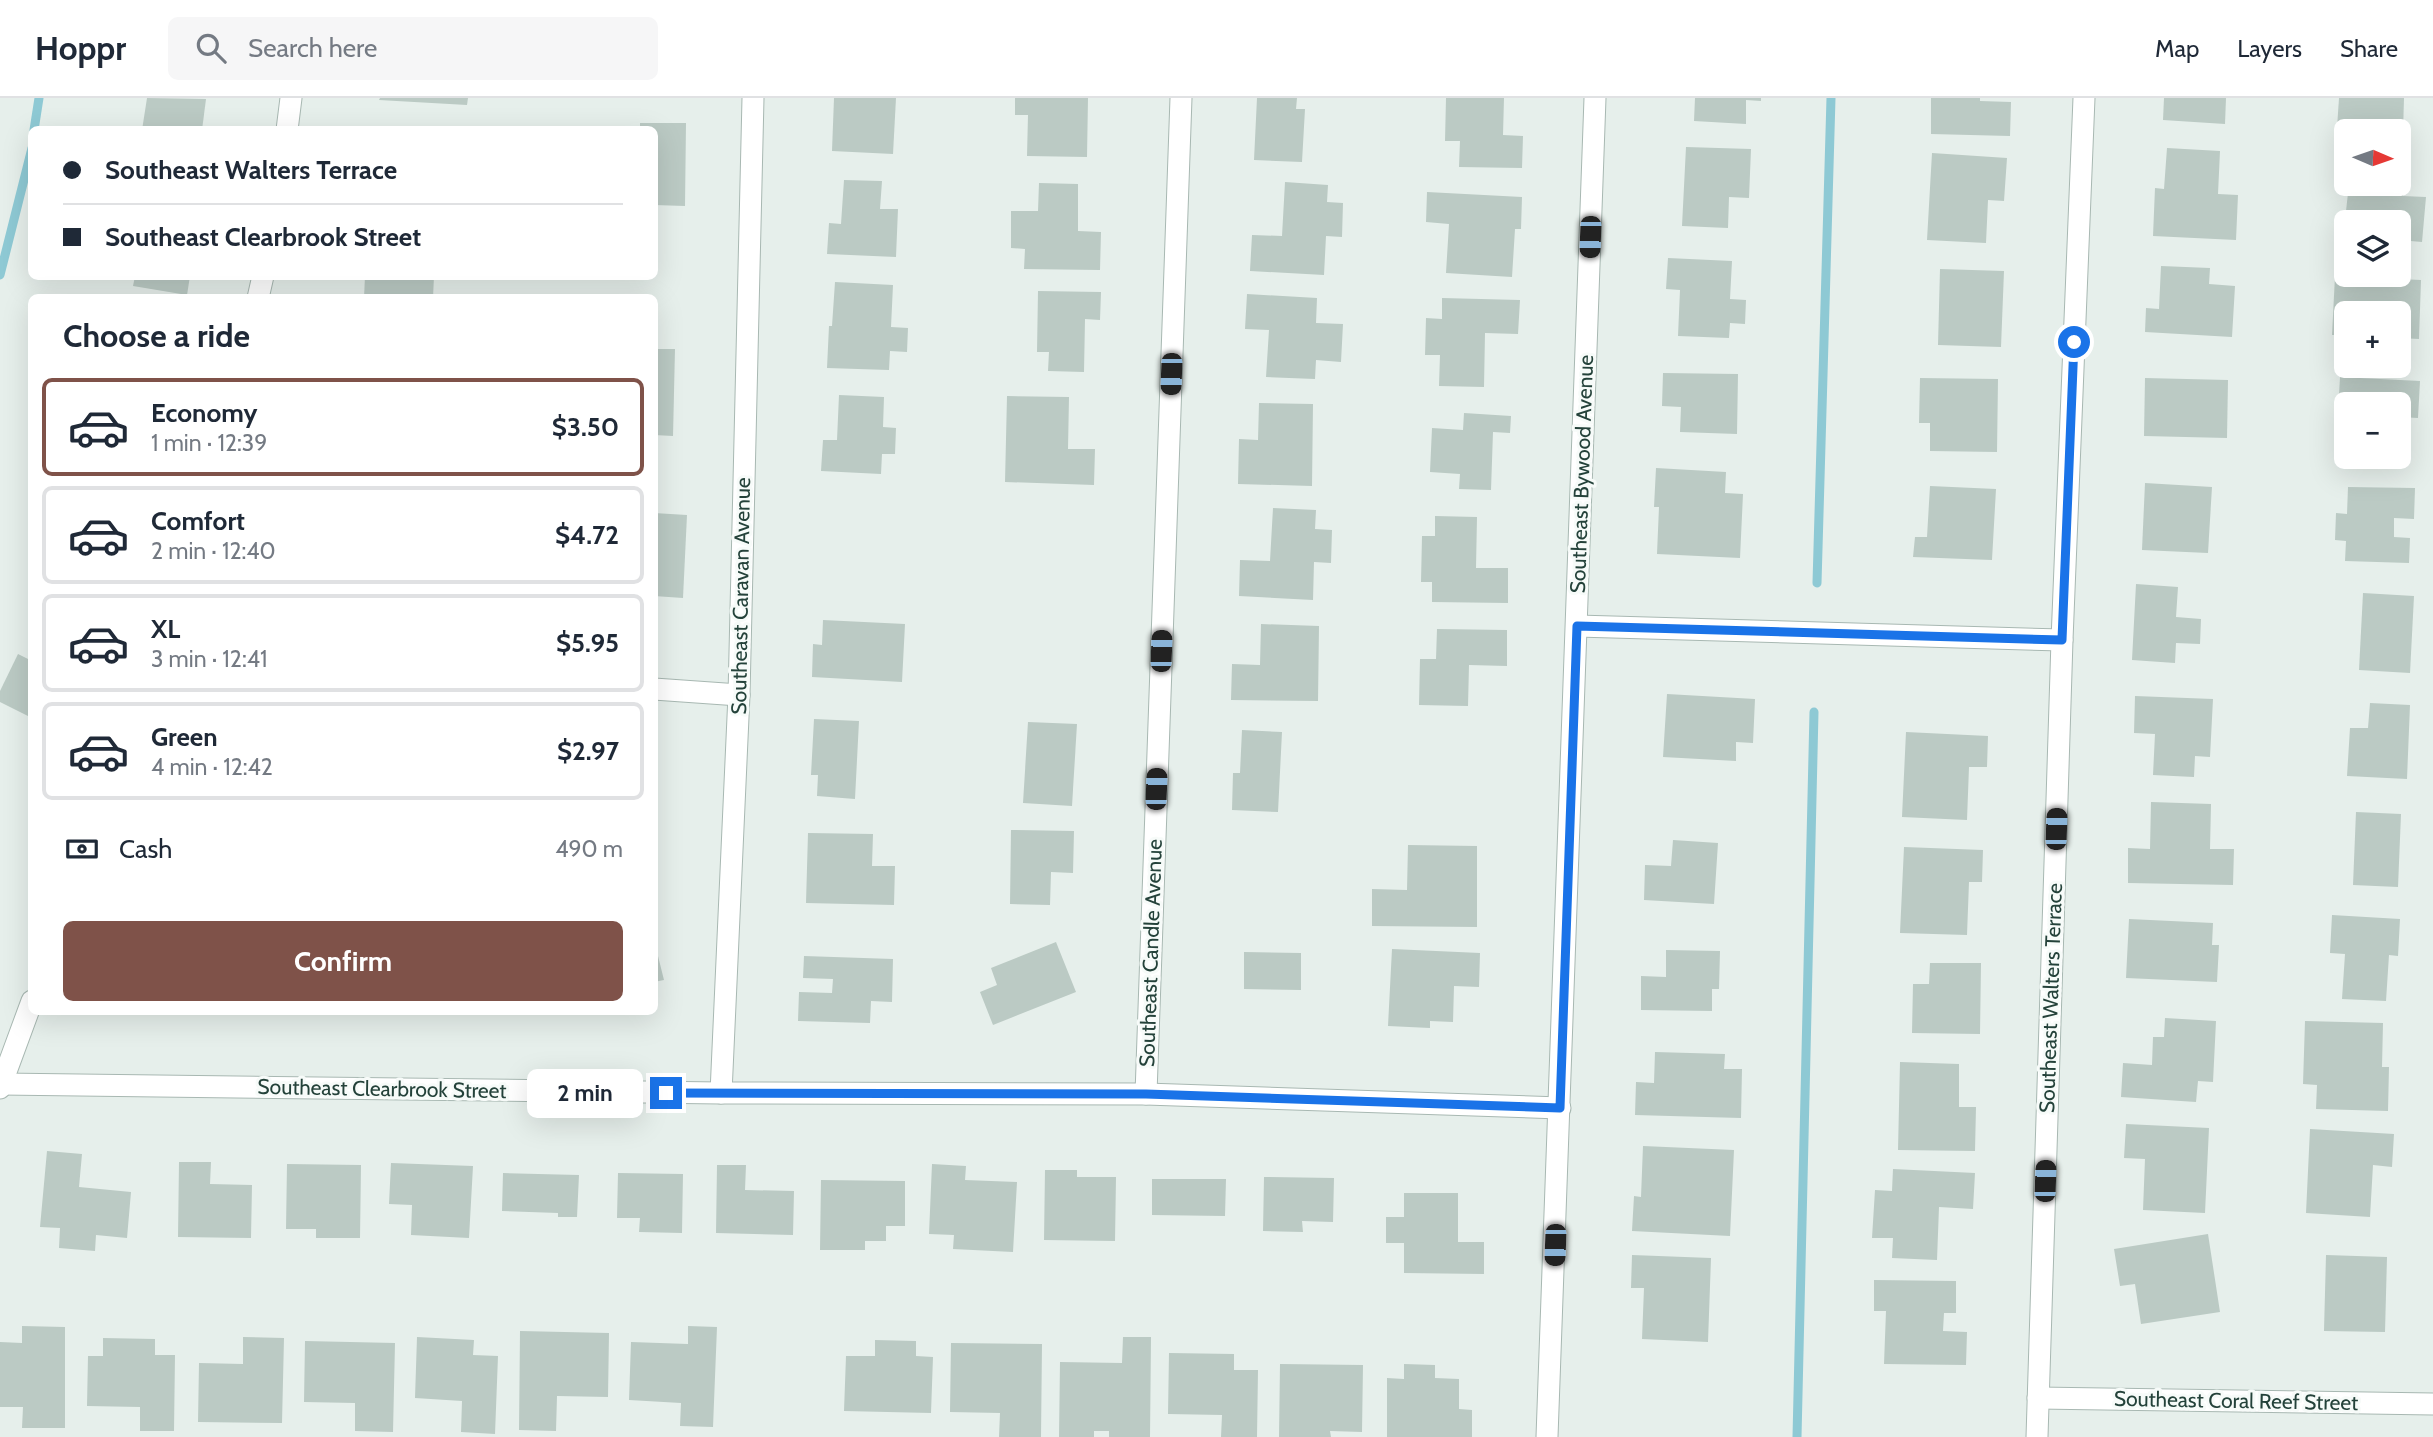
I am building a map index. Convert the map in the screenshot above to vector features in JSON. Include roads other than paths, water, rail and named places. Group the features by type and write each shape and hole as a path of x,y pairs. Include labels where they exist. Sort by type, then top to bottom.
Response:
{"street":[{"path":"288,126 291,98"},
{"name":"Southeast Caravan Avenue","path":"721,1093 739,695 752,98"},
{"name":"Southeast Candle Avenue","path":"1146,1094 1181,98"},
{"name":"Southeast Bywood Avenue","path":"1547,1437 1595,98"},
{"name":"Southeast Walters Terrace","path":"2037,1437 2062,640 2084,98"},
{"path":"1577,626 2062,640"},
{"path":"658,689 739,695"},
{"path":"1,1086 28,1012"},
{"name":"Southeast Clearbrook Street","path":"1,1086 1146,1094 1560,1108"},
{"name":"Southeast Coral Reef Street","path":"2038,1398 2433,1404"}],"waterway":[{"path":"35,126 39,98"},
{"path":"1817,583 1831,98"},
{"path":"0,275 28,164"},
{"path":"1797,1437 1814,712"}]}
